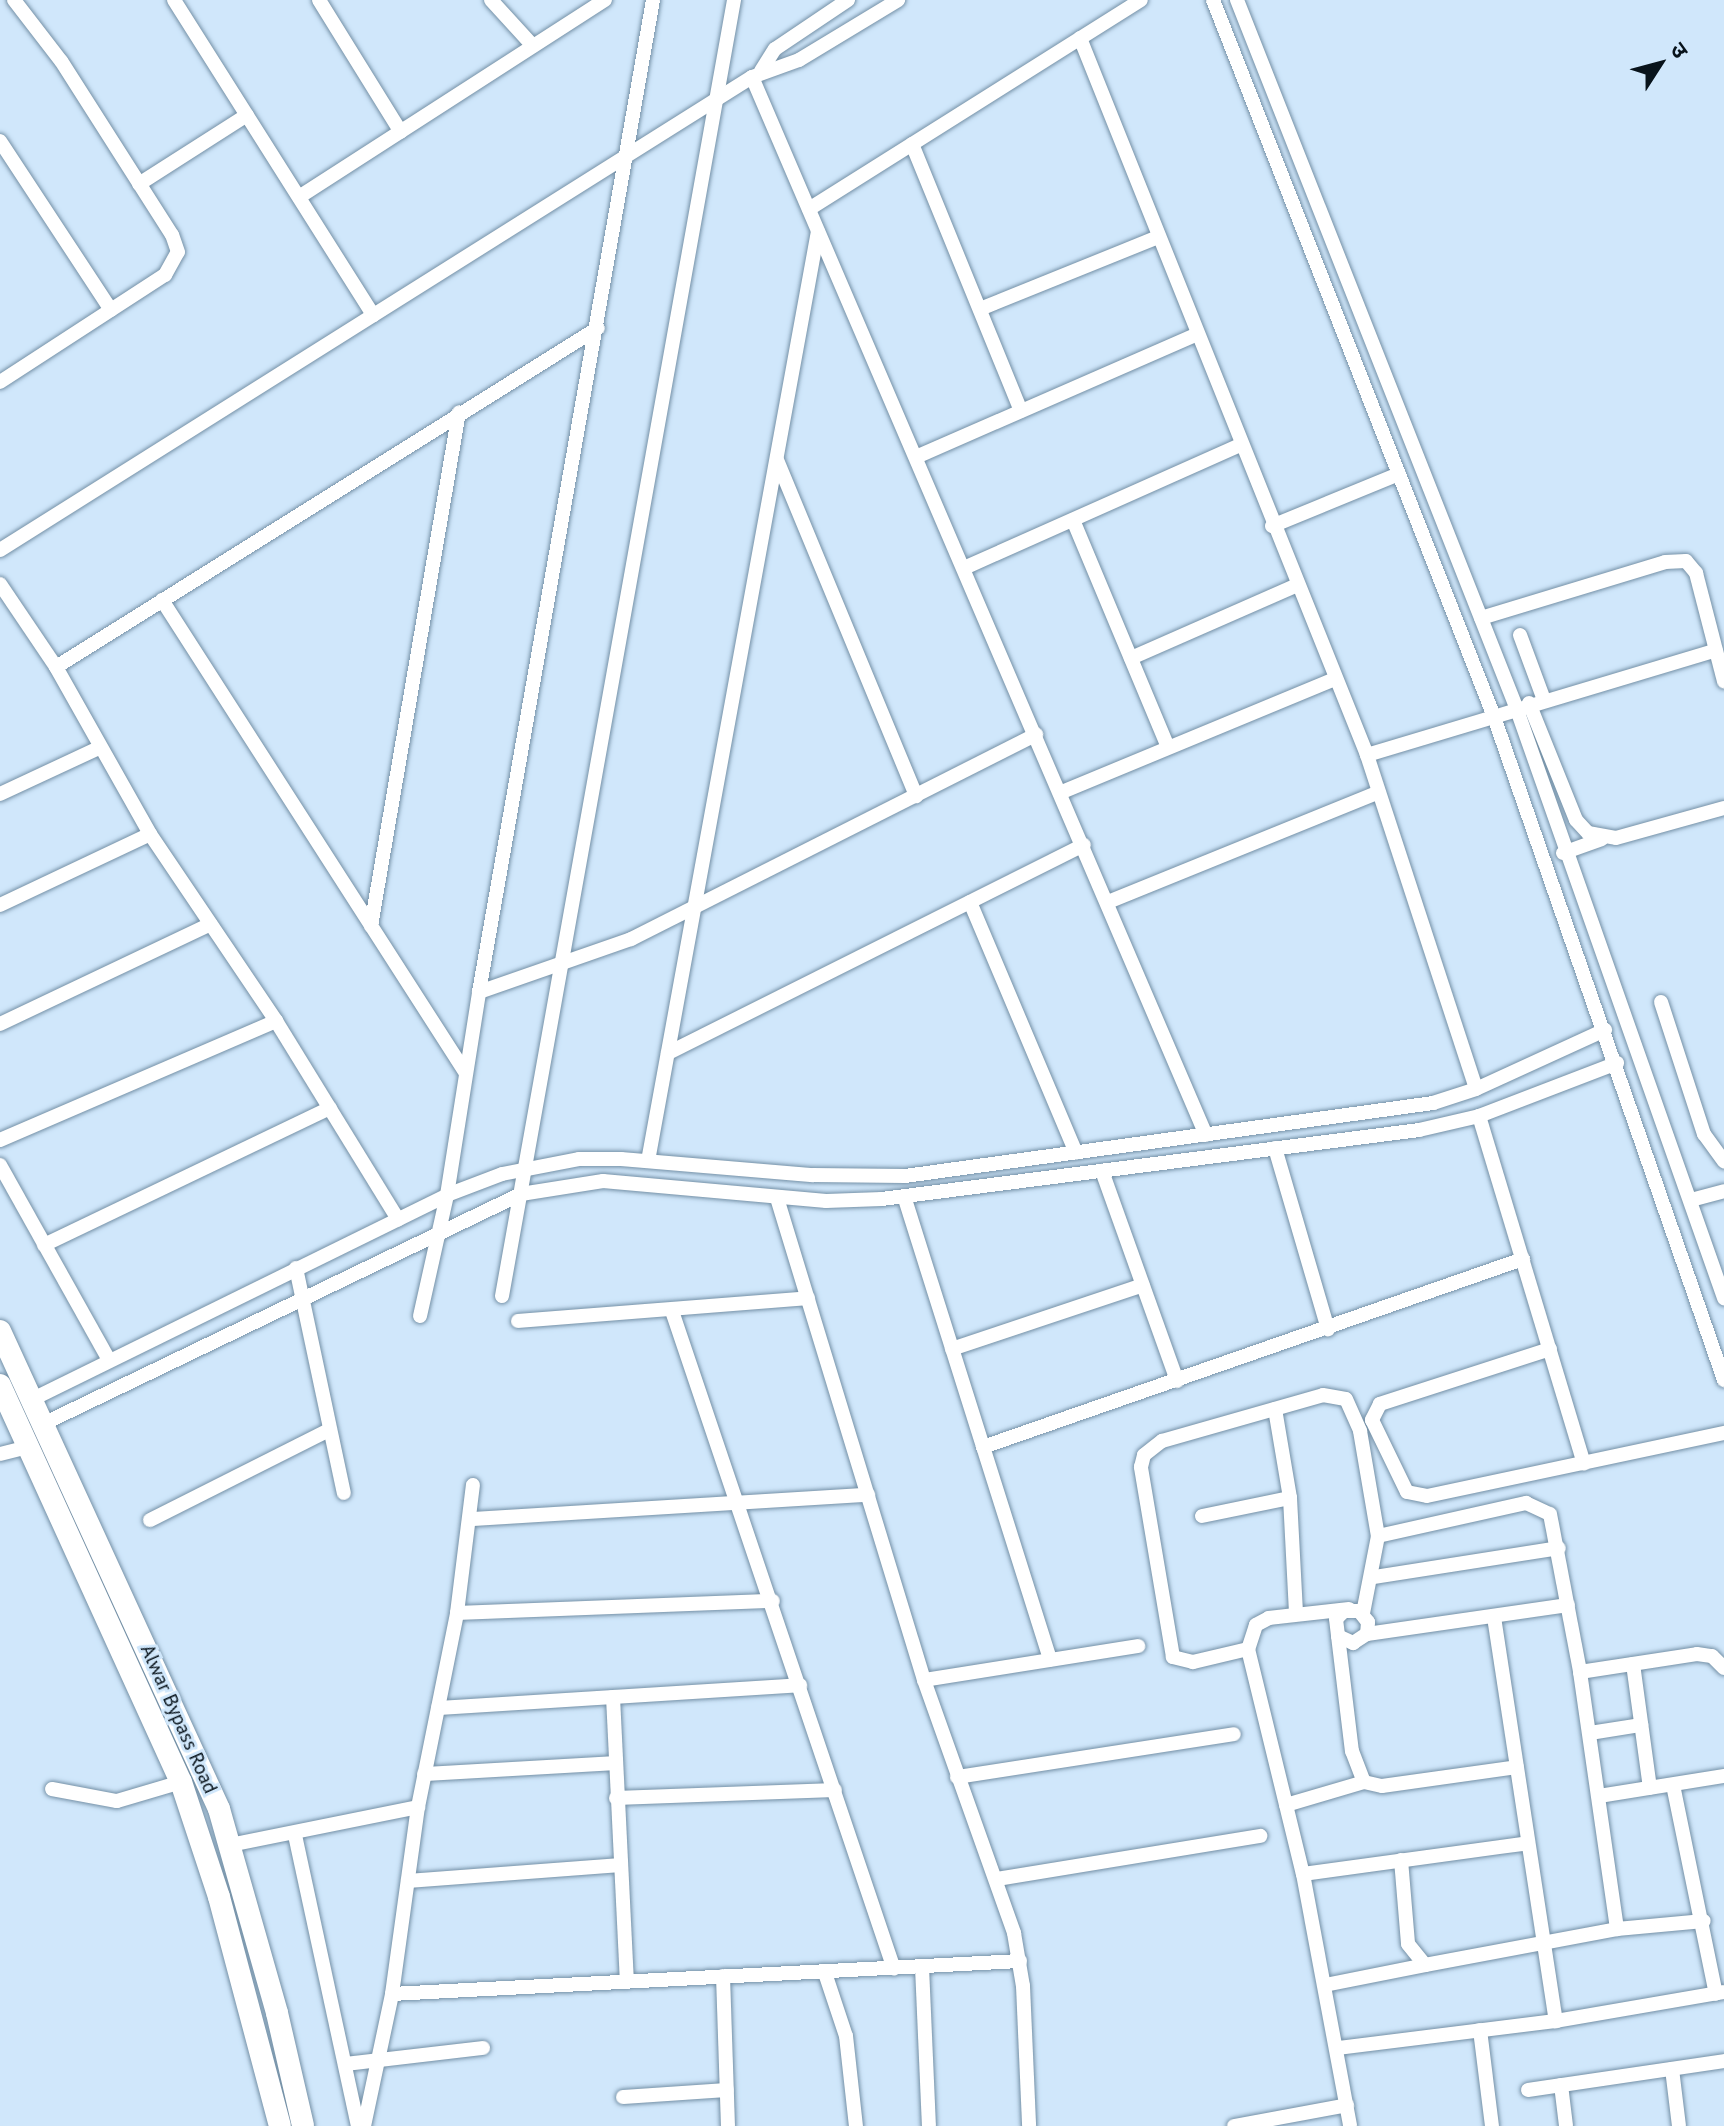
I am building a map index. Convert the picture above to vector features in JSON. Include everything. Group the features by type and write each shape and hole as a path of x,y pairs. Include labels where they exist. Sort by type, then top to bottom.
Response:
{"main road":[{"name":"Alwar Bypass Road","path":"0,1331 199,1761 230,1845 303,2126"},
{"name":"Alwar Bypass Road","path":"0,1385 181,1782 212,1870 280,2126"}],"street":[{"path":"0,382 175,264 172,235 61,61 14,0"},
{"path":"174,0 373,315"},
{"path":"319,0 401,132"},
{"path":"491,0 533,46"},
{"path":"299,197 605,0"},
{"path":"420,1316 447,1195 465,1072 629,152 653,0"},
{"path":"502,1296 734,0"},
{"path":"756,74 775,49 848,0"},
{"path":"0,550 756,74 799,60 898,0"},
{"path":"809,209 1141,0"},
{"path":"1213,0 1493,714 1617,1063 1724,1380"},
{"path":"1237,0 1481,618 1529,703 1576,820 1602,839"},
{"path":"1080,38 1332,680 1367,755 1476,1089"},
{"path":"756,74 818,231 1062,792 1206,1135"},
{"path":"139,184 247,115"},
{"path":"0,141 111,310"},
{"path":"912,144 1021,411"},
{"path":"648,1161 818,231"},
{"path":"980,309 1158,237"},
{"path":"56,667 459,412 598,328"},
{"path":"916,457 1197,334"},
{"path":"371,926 459,412"},
{"path":"964,568 1240,445"},
{"path":"777,459 916,796"},
{"path":"1272,526 1399,474"},
{"path":"1073,520 1168,747"},
{"path":"1481,618 1676,559 1686,561 1696,573 1724,681"},
{"path":"0,584 56,667 150,834 276,1021 398,1219"},
{"path":"1131,658 1295,586"},
{"path":"162,600 465,1072"},
{"path":"1520,635 1529,703 1563,853 1724,1298"},
{"path":"1367,755 1529,703 1716,650"},
{"path":"1062,792 1332,680"},
{"path":"479,992 631,939 1036,734"},
{"path":"0,794 101,747"},
{"path":"1108,902 1379,792"},
{"path":"1563,853 1602,839 1724,808"},
{"path":"0,905 150,834"},
{"path":"668,1053 1084,845"},
{"path":"970,902 1076,1153"},
{"path":"0,1024 211,924"},
{"path":"1661,1002 1704,1134 1724,1162"},
{"path":"0,1140 276,1021"},
{"path":"33,1399 447,1195 525,1169 579,1159 648,1161 813,1175 905,1176 1396,1109 1476,1089 1605,1030"},
{"path":"45,1423 521,1194 603,1181 777,1198 904,1196 1419,1130 1479,1116 1617,1063"},
{"path":"44,1245 330,1108"},
{"path":"1479,1116 1584,1463"},
{"path":"1275,1148 1328,1329"},
{"path":"0,1165 109,1360"},
{"path":"1102,1171 1177,1381"},
{"path":"1691,1200 1724,1191"},
{"path":"904,1196 1050,1660"},
{"path":"777,1198 924,1680 957,1777 997,1879 1020,1961 1029,2126"},
{"path":"983,1447 1523,1259"},
{"path":"296,1268 344,1493"},
{"path":"952,1349 1143,1285"},
{"path":"518,1321 808,1298"},
{"path":"672,1311 740,1503 894,1969"},
{"path":"1550,1349 1380,1404 1372,1420 1399,1481 1416,1497 1724,1433"},
{"path":"1248,1649 1193,1662 1173,1657 1141,1467 1144,1455 1162,1441 1323,1395 1346,1399 1360,1431 1378,1536 1374,1577 1356,1611 1336,1619 1352,1751 1364,1782"},
{"path":"1275,1409 1290,1498 1296,1612"},
{"path":"150,1520 329,1430"},
{"path":"0,1454 29,1447"},
{"path":"361,2126 392,1994 418,1807 457,1613 472,1519 473,1485"},
{"path":"472,1519 868,1495"},
{"path":"1202,1516 1290,1498"},
{"path":"1378,1536 1526,1503 1550,1514 1559,1548 1590,1733 1617,1929"},
{"path":"1374,1577 1559,1548"},
{"path":"457,1613 773,1601"},
{"path":"1338,1636 1353,1643 1367,1634 1568,1605"},
{"path":"1350,2126 1338,2048 1303,1874 1248,1649 1256,1625 1296,1612 1356,1611"},
{"path":"1356,1611 1367,1634"},
{"path":"1494,1617 1556,2021"},
{"path":"924,1680 1138,1646"},
{"path":"1580,1672 1697,1654 1712,1656 1724,1668"},
{"path":"1633,1664 1650,1788"},
{"path":"438,1708 800,1685"},
{"path":"613,1697 627,1981"},
{"path":"1590,1733 1641,1725"},
{"path":"957,1777 1234,1734"},
{"path":"424,1774 614,1763"},
{"path":"1286,1805 1364,1782 1382,1786 1517,1767"},
{"path":"1599,1796 1724,1776"},
{"path":"52,1789 117,1801 181,1782"},
{"path":"1338,2048 1556,2021 1720,1993 1673,1785"},
{"path":"616,1798 835,1790"},
{"path":"230,1845 295,1835 418,1807"},
{"path":"295,1835 361,2126"},
{"path":"997,1879 1261,1836"},
{"path":"1303,1874 1528,1843"},
{"path":"1401,1860 1408,1944 1425,1965"},
{"path":"408,1881 620,1865"},
{"path":"1325,1985 1617,1929 1704,1921"},
{"path":"392,1994 1020,1961"},
{"path":"922,1967 929,2126"},
{"path":"825,1973 846,2036 856,2126"},
{"path":"723,1976 728,2126"},
{"path":"1480,2030 1492,2126"},
{"path":"346,2064 379,2057 400,2062 483,2048"},
{"path":"1528,2090 1724,2061"},
{"path":"1672,2069 1679,2126"},
{"path":"1561,2085 1566,2126"},
{"path":"623,2097 727,2090"},
{"path":"1234,2126 1347,2105"}]}
